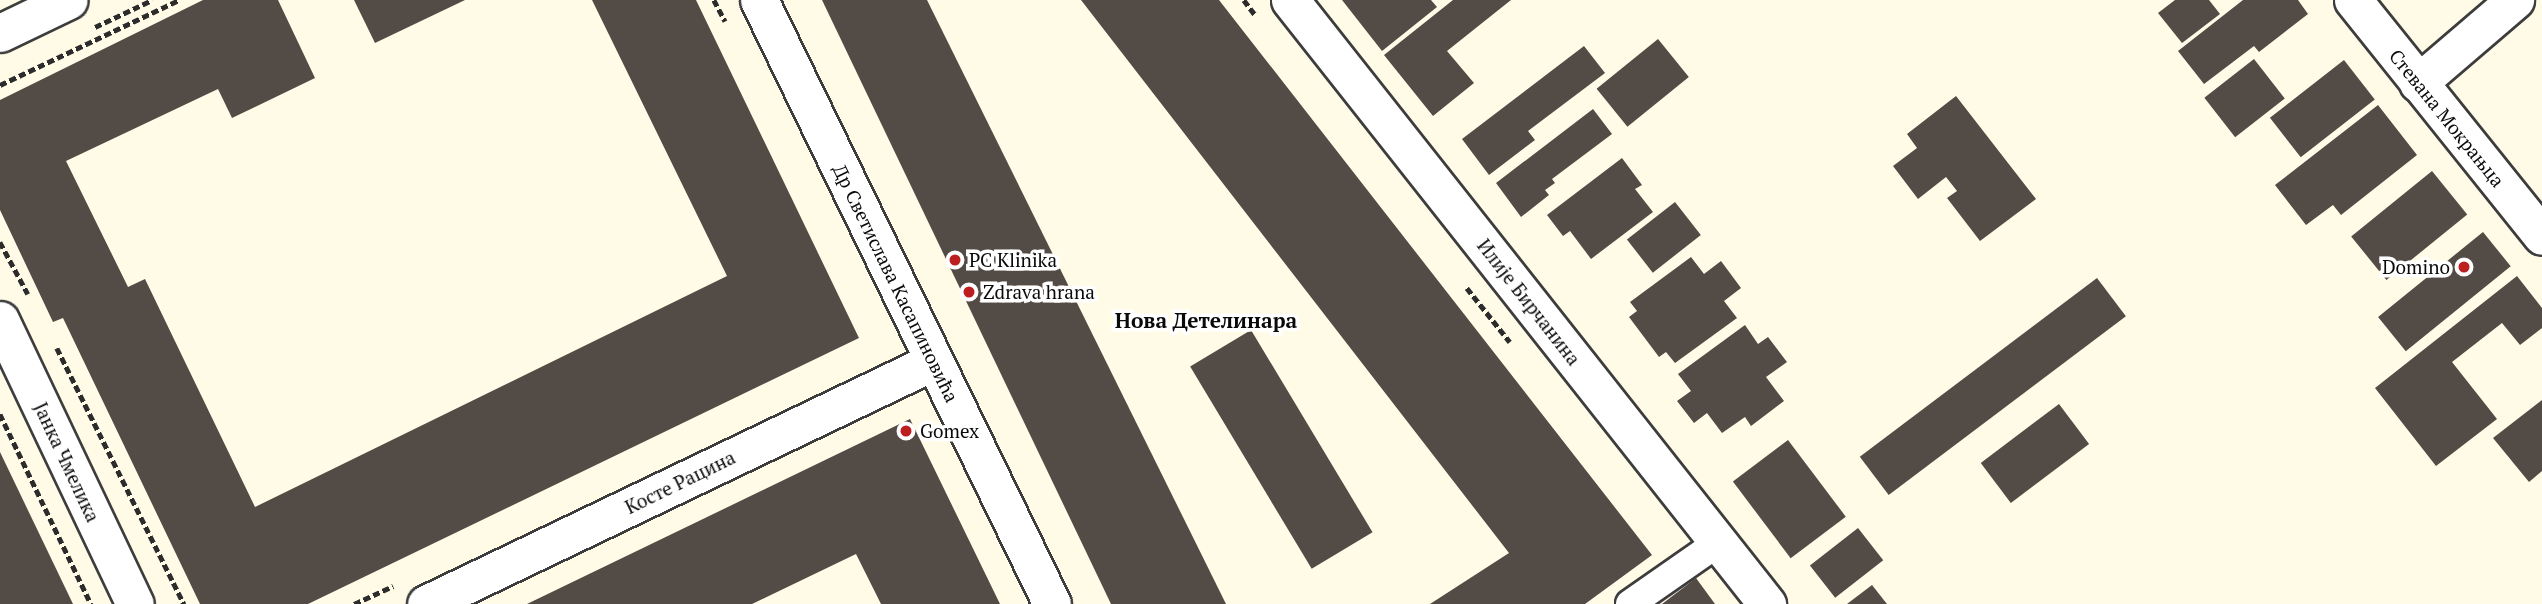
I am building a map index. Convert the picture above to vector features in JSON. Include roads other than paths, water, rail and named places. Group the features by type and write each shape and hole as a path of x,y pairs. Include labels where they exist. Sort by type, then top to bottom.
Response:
{"street":[{"path":"0,33 69,0"},
{"name":"Др Светислава Касапиновића","path":"759,0 1052,604"},
{"name":"Илије Бирчанина","path":"1290,0 1767,604"},
{"name":"Стевана Мокрањца","path":"2353,0 2542,236"},
{"path":"2418,83 2515,0"},
{"name":"Јанка Чмелика","path":"0,320 135,604"},
{"name":"Косте Рацина","path":"415,592 934,361"},
{"path":"1630,604 1719,542"}],"place":[{"name":"PC Klinika","path":"955,260"},
{"name":"Domino","path":"2464,267"},
{"name":"Zdrava hrana","path":"969,292"},
{"name":"Gomex","path":"906,431"}],"district":[{"name":"Нова Детелинара","path":"1206,320"}]}
